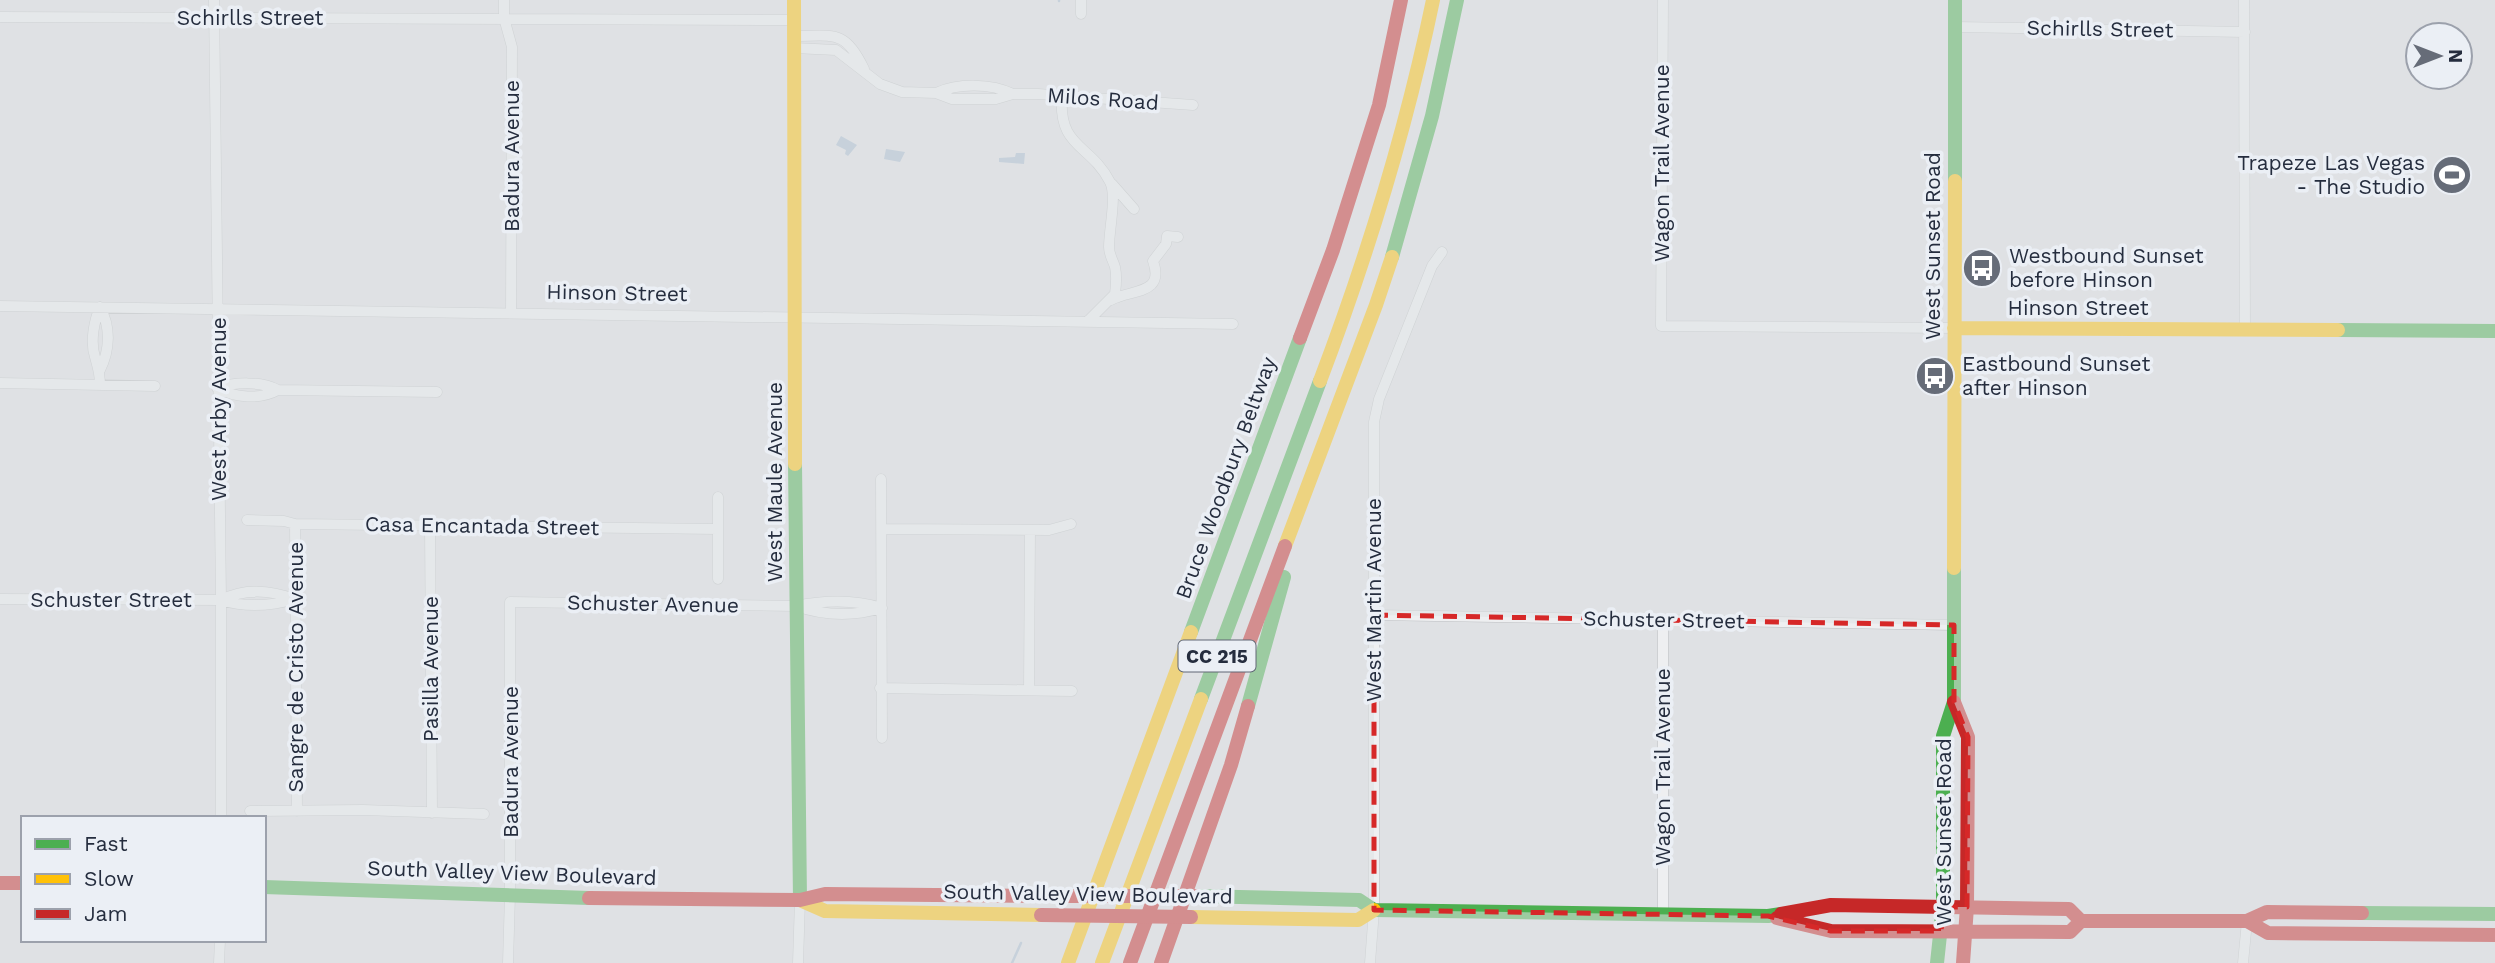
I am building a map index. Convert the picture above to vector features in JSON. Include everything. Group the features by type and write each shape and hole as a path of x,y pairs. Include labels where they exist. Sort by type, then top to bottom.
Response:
{"main road":[{"name":"West Maule Avenue","path":"794,0 800,900"},
{"name":"Bruce Woodbury Beltway","path":"1068,963 1333,250 1379,104 1401,0"},
{"name":"CC 215","path":"1102,963 1354,290 1400,138 1433,0"},
{"name":"CC 215","path":"1130,963 1376,305 1400,234 1435,106 1457,0"},
{"name":"West Sunset Road","path":"1937,963 1943,907 1943,736 1954,702 1955,0"},
{"name":"Hinson Street","path":"1954,328 2495,331"},
{"path":"1161,963 1231,765 1313,468"},
{"name":"West Sunset Road","path":"1954,702 1968,737 1967,907 1963,963"},
{"path":"0,883 21,883"},
{"name":"South Valley View Boulevard","path":"266,887 556,898 800,900 825,894 1196,896 1359,900 1374,910 1663,915 1768,916 1831,905 1967,907 2069,909 2081,921 2247,921 2267,912 2495,914"},
{"name":"South Valley View Boulevard","path":"800,900 825,911 1041,915 1358,920 1374,910"},
{"name":"South Valley View Boulevard","path":"1768,916 1831,930 2070,932 2081,921"},
{"name":"South Valley View Boulevard","path":"2247,921 2268,933 2495,935"}],"street":[{"name":"West Arby Avenue","path":"215,0 221,816"},
{"name":"Badura Avenue","path":"504,0 504,18 512,47 511,313"},
{"path":"1081,0 1081,14"},
{"name":"Wagon Trail Avenue","path":"1661,326 1663,0"},
{"path":"2244,0 2245,329"},
{"name":"Schirlls Street","path":"0,17 794,20"},
{"name":"Schirlls Street","path":"1955,27 2245,32"},
{"name":"Milos Road","path":"794,42 836,50 880,84 896,91 936,93 952,87 997,87 1013,94 1193,105"},
{"path":"1062,96 1062,118 1068,135 1090,156 1134,209"},
{"path":"1087,322 1115,294 1115,264 1110,256 1113,193 1111,184"},
{"path":"1108,302 1151,286 1156,274 1153,261 1166,244 1167,236 1178,237"},
{"name":"West Martin Avenue","path":"1370,963 1374,910 1374,422 1379,400 1432,266 1442,252"},
{"name":"Hinson Street","path":"0,306 1233,324"},
{"path":"100,307 94,321 94,356 100,370 100,385"},
{"name":"Hinson Street","path":"1661,326 1954,328"},
{"path":"0,383 155,386"},
{"path":"217,388 230,396 267,396 278,390 437,392"},
{"path":"881,479 881,738"},
{"path":"718,497 719,579"},
{"name":"Casa Encantada Street","path":"247,520 295,524 718,529"},
{"name":"Sangre de Cristo Avenue","path":"295,524 297,811"},
{"path":"882,529 1030,530 1058,529 1071,524"},
{"name":"Pasilla Avenue","path":"430,525 432,813"},
{"path":"1029,690 1030,530"},
{"name":"Schuster Street","path":"0,599 221,600 237,592 275,592 296,599"},
{"name":"Schuster Avenue","path":"510,602 796,606 819,601 862,602 881,608"},
{"name":"Badura Avenue","path":"508,963 510,602"},
{"name":"Schuster Street","path":"1374,615 1954,625"},
{"name":"Wagon Trail Avenue","path":"1663,620 1663,915"},
{"path":"880,688 1072,691"},
{"path":"250,811 341,810 484,814"},
{"name":"West Maule Avenue","path":"798,963 800,900"},
{"path":"2243,963 2247,921"},
{"path":"219,963 220,942"}],"highlighted area":[{"path":"1374,615 1954,625 1954,702 1968,737 1967,907 1943,907 1941,931 1831,931 1768,916 1374,910"}],"water":[{"path":"841,136 857,145 848,156 845,154 846,150 836,145"},
{"path":"886,149 905,152 900,162 884,159"},
{"path":"1016,153 1025,153 1024,164 999,162 999,158 1015,157"}],"waterway":[{"path":"1012,963 1021,943"}],"traffic: fast":[{"path":"1392,257 1432,116 1457,0"},
{"path":"1955,0 1955,181"},
{"path":"2338,330 2495,331"},
{"path":"1191,632 1300,338"},
{"path":"1201,699 1320,381"},
{"path":"795,464 800,900"},
{"path":"1937,963 1943,907 1943,736 1954,702 1954,568"},
{"path":"1248,706 1284,577"},
{"path":"266,887 589,898"},
{"path":"1196,896 1359,900 1374,910 1768,916 1781,914"},
{"path":"2362,913 2495,914"}],"traffic: slow":[{"path":"794,0 795,464"},
{"path":"1320,381 1384,193 1411,97 1433,0"},
{"path":"1954,568 1955,181"},
{"path":"1285,546 1392,257"},
{"path":"1954,328 2338,330"},
{"path":"1068,963 1191,632"},
{"path":"1102,963 1201,699"},
{"path":"800,900 825,911 1041,915"},
{"path":"1191,917 1358,920 1374,910"}],"traffic: jam":[{"path":"1300,338 1333,250 1379,105 1401,0"},
{"path":"1130,963 1285,546"},
{"path":"1954,702 1968,737 1967,907 1963,963"},
{"path":"1161,963 1231,765 1248,706"},
{"path":"0,883 21,883"},
{"path":"589,898 800,900 825,894 1049,896"},
{"path":"1049,896 1196,896"},
{"path":"1781,914 1831,905 2069,909 2081,921"},
{"path":"1777,918 1831,931 2070,932 2081,921 2247,921 2267,912 2362,913"},
{"path":"1041,915 1191,917"},
{"path":"2247,921 2268,933 2495,935"}],"place":[{"name":"Trapeze Las Vegas - The Studio","path":"2452,175"},
{"name":"Westbound Sunset before Hinson","path":"1982,268"},
{"name":"Eastbound Sunset after Hinson","path":"1935,376"}]}
